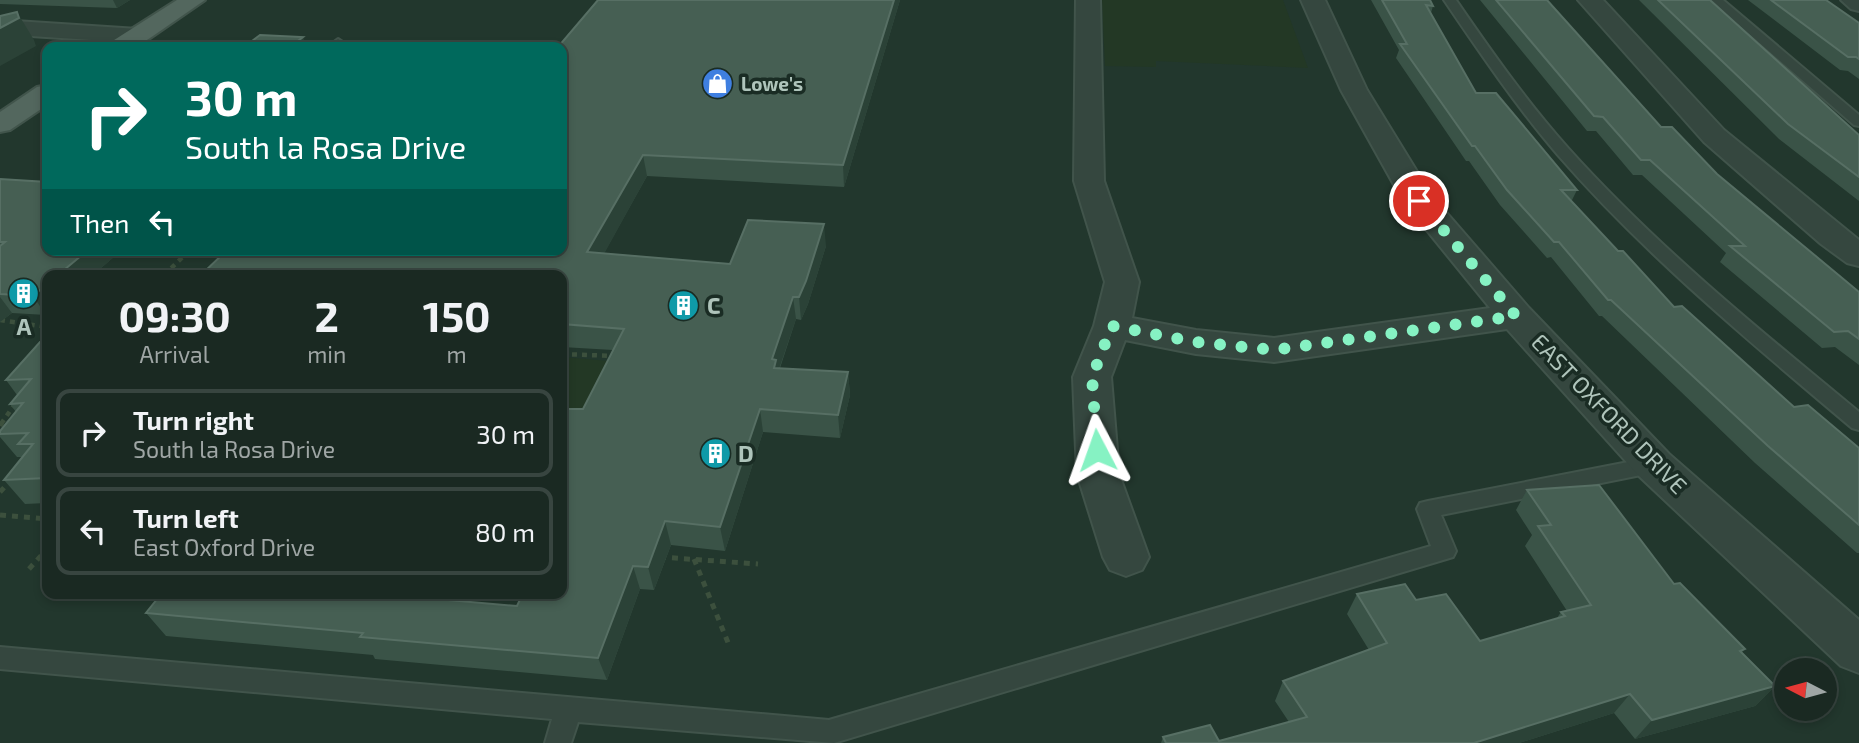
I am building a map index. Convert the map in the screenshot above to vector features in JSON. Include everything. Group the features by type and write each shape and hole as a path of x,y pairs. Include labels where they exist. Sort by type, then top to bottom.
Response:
{"main road":[{"path":"129,41 193,0"},
{"path":"0,124 42,96"}],"street":[{"path":"1088,0 1089,181 1122,282 1112,326 1092,377 1098,474 1126,557"},
{"name":"EAST OXFORD DRIVE","path":"1313,0 1354,90 1419,201 1516,316 1654,465 1859,651"},
{"path":"1590,0 1714,136 1859,256"},
{"path":"1853,0 1859,4"},
{"path":"0,27 129,41"},
{"path":"1112,326 1196,342 1274,350 1516,316"}],"lane":[{"path":"1450,0 1520,101 1578,169 1645,239 1740,324 1859,423"},
{"path":"1716,0 1859,122"},
{"path":"0,658 829,732 1445,551 1428,509 1654,465"},
{"path":"558,743 568,709"}],"path":[{"path":"169,270 184,256"},
{"path":"0,320 42,326"},
{"path":"567,354 617,357"},
{"path":"0,426 20,398"},
{"path":"0,492 18,473"},
{"path":"0,515 42,519"},
{"path":"29,569 42,554"},
{"path":"654,556 758,564"},
{"path":"694,559 729,645"}],"green space":[{"path":"1102,0 1283,0 1308,68 1156,61 1156,67 1105,66"},
{"path":"567,357 621,362 594,417 567,413"}],"building":[{"path":"598,0 894,0 843,165 643,155 587,252 730,264 748,220 824,224 806,281 799,297 793,297 772,359 776,360 774,368 848,372 838,415 760,409 720,527 665,521 648,567 633,566 598,658 360,637 363,633 146,613 157,599 437,599 517,606 520,599 567,599 567,409 583,409 624,329 567,324 567,270 206,270 221,256 567,256 567,42 562,42"},
{"path":"1382,0 1430,0 1433,6 1426,5 1476,93 1496,93 1577,190 1561,190 1618,251 1623,251 1674,307 1682,306 1794,407 1808,405 1859,448 1859,525 1608,300 1559,242 1554,242 1507,190 1475,146 1472,146 1400,44 1407,44"},
{"path":"1496,0 1547,0 1661,127 1672,127 1717,174 1859,292 1859,339 1848,331 1834,332 1730,246 1745,246 1650,160 1641,160 1603,117 1594,116"},
{"path":"1658,0 1710,0 1859,135 1859,177 1788,124"},
{"path":"1771,0 1826,0 1859,23 1859,59 1848,57"},
{"path":"17,12 19,18 0,28 0,16"},
{"path":"260,35 303,37 296,42 251,42"},
{"path":"0,179 42,182 42,256 81,256 64,270 42,270 42,288 33,296 0,294 0,246 5,242 0,242"},
{"path":"42,342 42,478 4,480 33,444 18,444 28,433 0,434 23,403 10,404 31,379 6,380"},
{"path":"1599,485 1674,584 1680,583 1745,649 1740,651 1774,686 1652,720 1630,694 1474,743 1166,743 1163,737 1210,725 1219,741 1307,717 1283,681 1387,643 1357,594 1405,584 1416,600 1446,594 1480,641 1565,616 1561,612 1591,605 1538,526 1551,525 1527,490"}],"place":[{"name":"Lowe's","path":"718,84"},
{"name":"A","path":"24,293"},
{"name":"C","path":"684,306"},
{"name":"D","path":"715,454"}],"route":[{"path":"1097,450 1092,377 1112,326 1196,342 1274,350 1516,316 1419,201"}]}
